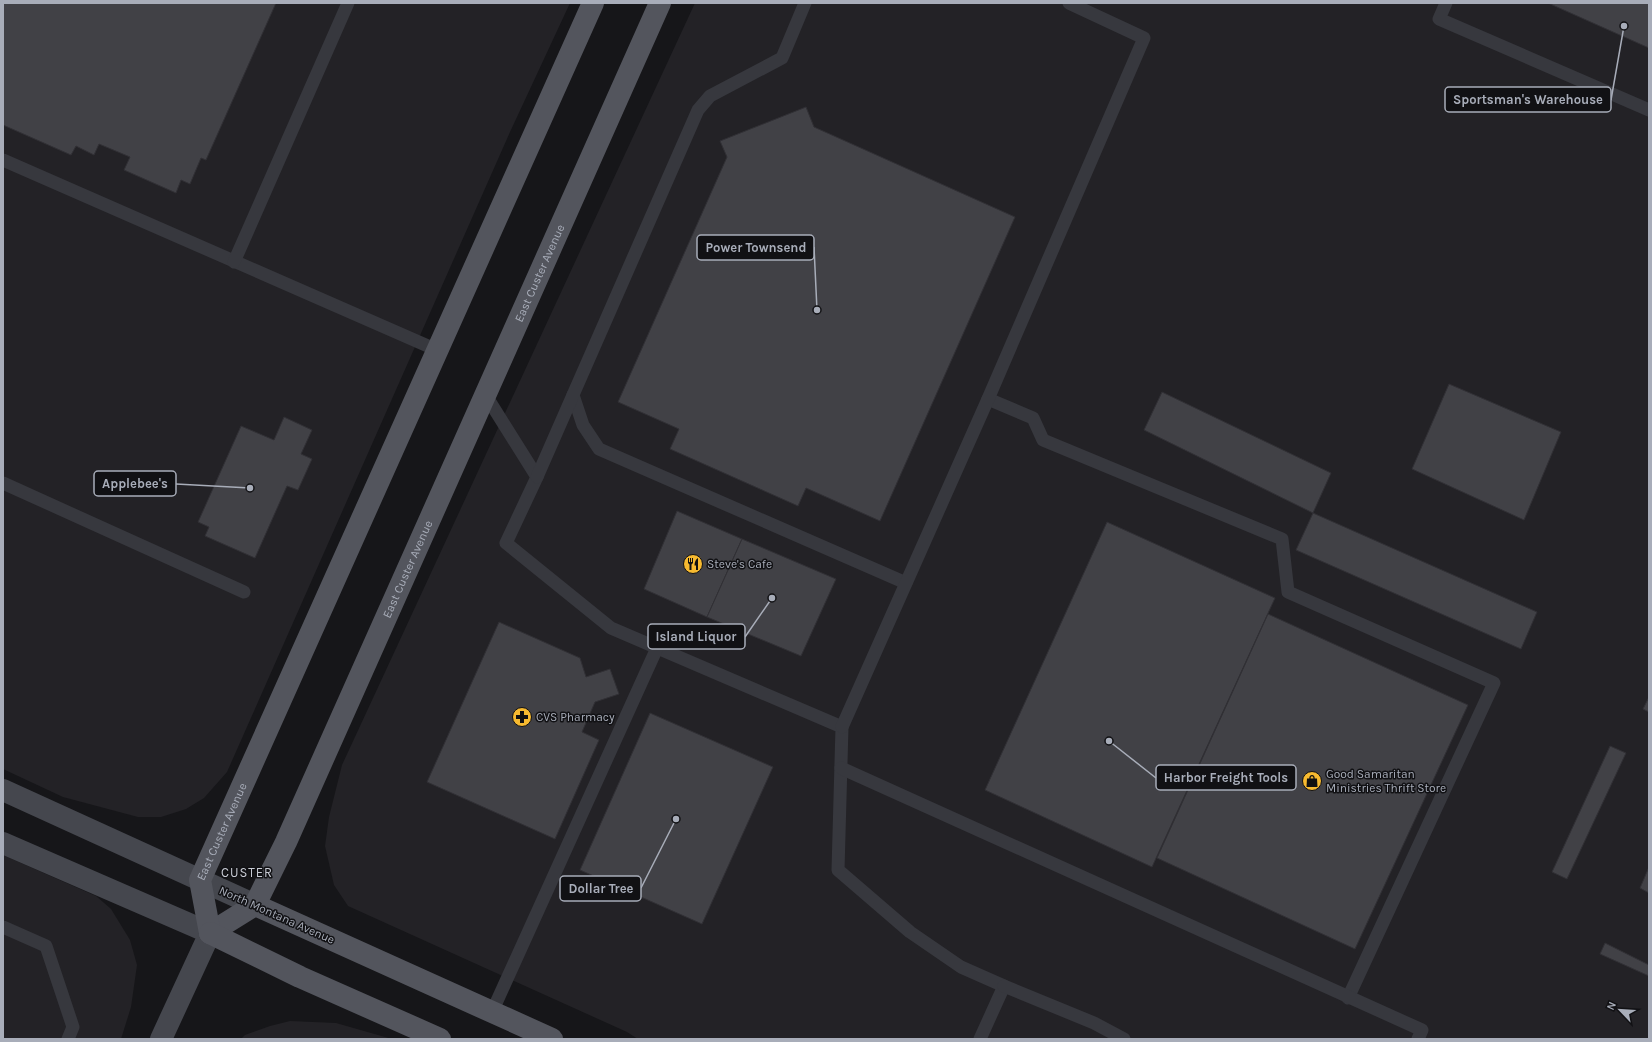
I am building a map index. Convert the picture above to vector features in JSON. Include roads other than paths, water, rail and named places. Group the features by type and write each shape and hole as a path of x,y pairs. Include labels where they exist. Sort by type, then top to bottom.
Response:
{"main road":[{"name":"East Custer Avenue","path":"210,933 200,880 436,350 593,3"},
{"name":"East Custer Avenue","path":"255,905 286,842 660,3"},
{"name":"North Montana Avenue","path":"3,790 552,1039"},
{"path":"3,843 210,933 300,977 440,1039"},
{"path":"161,1039 210,933 255,905"}],"lane":[{"path":"234,262 348,3"},
{"path":"805,3 782,58 710,96 698,110 537,477 506,543 612,628 842,727"},
{"path":"1069,3 1144,38 988,399 842,727 838,870 910,932 961,967 1094,1023 1124,1039"},
{"path":"1446,3 1439,19 1649,110"},
{"path":"3,160 436,350"},
{"path":"485,394 537,477"},
{"path":"573,395 583,425 599,449 906,583"},
{"path":"988,399 1033,418 1043,440 1282,539 1288,592 1494,683 1348,998"},
{"path":"3,483 244,592"},
{"path":"492,1012 657,648"},
{"path":"841,768 1348,998 1422,1030 1418,1039"},
{"path":"3,927 46,946 73,1027 68,1039"},
{"path":"980,1039 1004,986"}],"place":[{"name":"Sportsman's Warehouse","path":"1624,26"},
{"name":"Power Townsend","path":"817,310"},
{"name":"Applebee's","path":"250,488"},
{"name":"Steve's Cafe","path":"693,564"},
{"name":"Island Liquor","path":"772,598"},
{"name":"CVS Pharmacy","path":"522,717"},
{"name":"Harbor Freight Tools","path":"1109,741"},
{"name":"Good Samaritan Ministries Thrift Store","path":"1312,781"},
{"name":"Dollar Tree","path":"676,819"}],"district":[{"name":"CUSTER","path":"247,872"}]}
